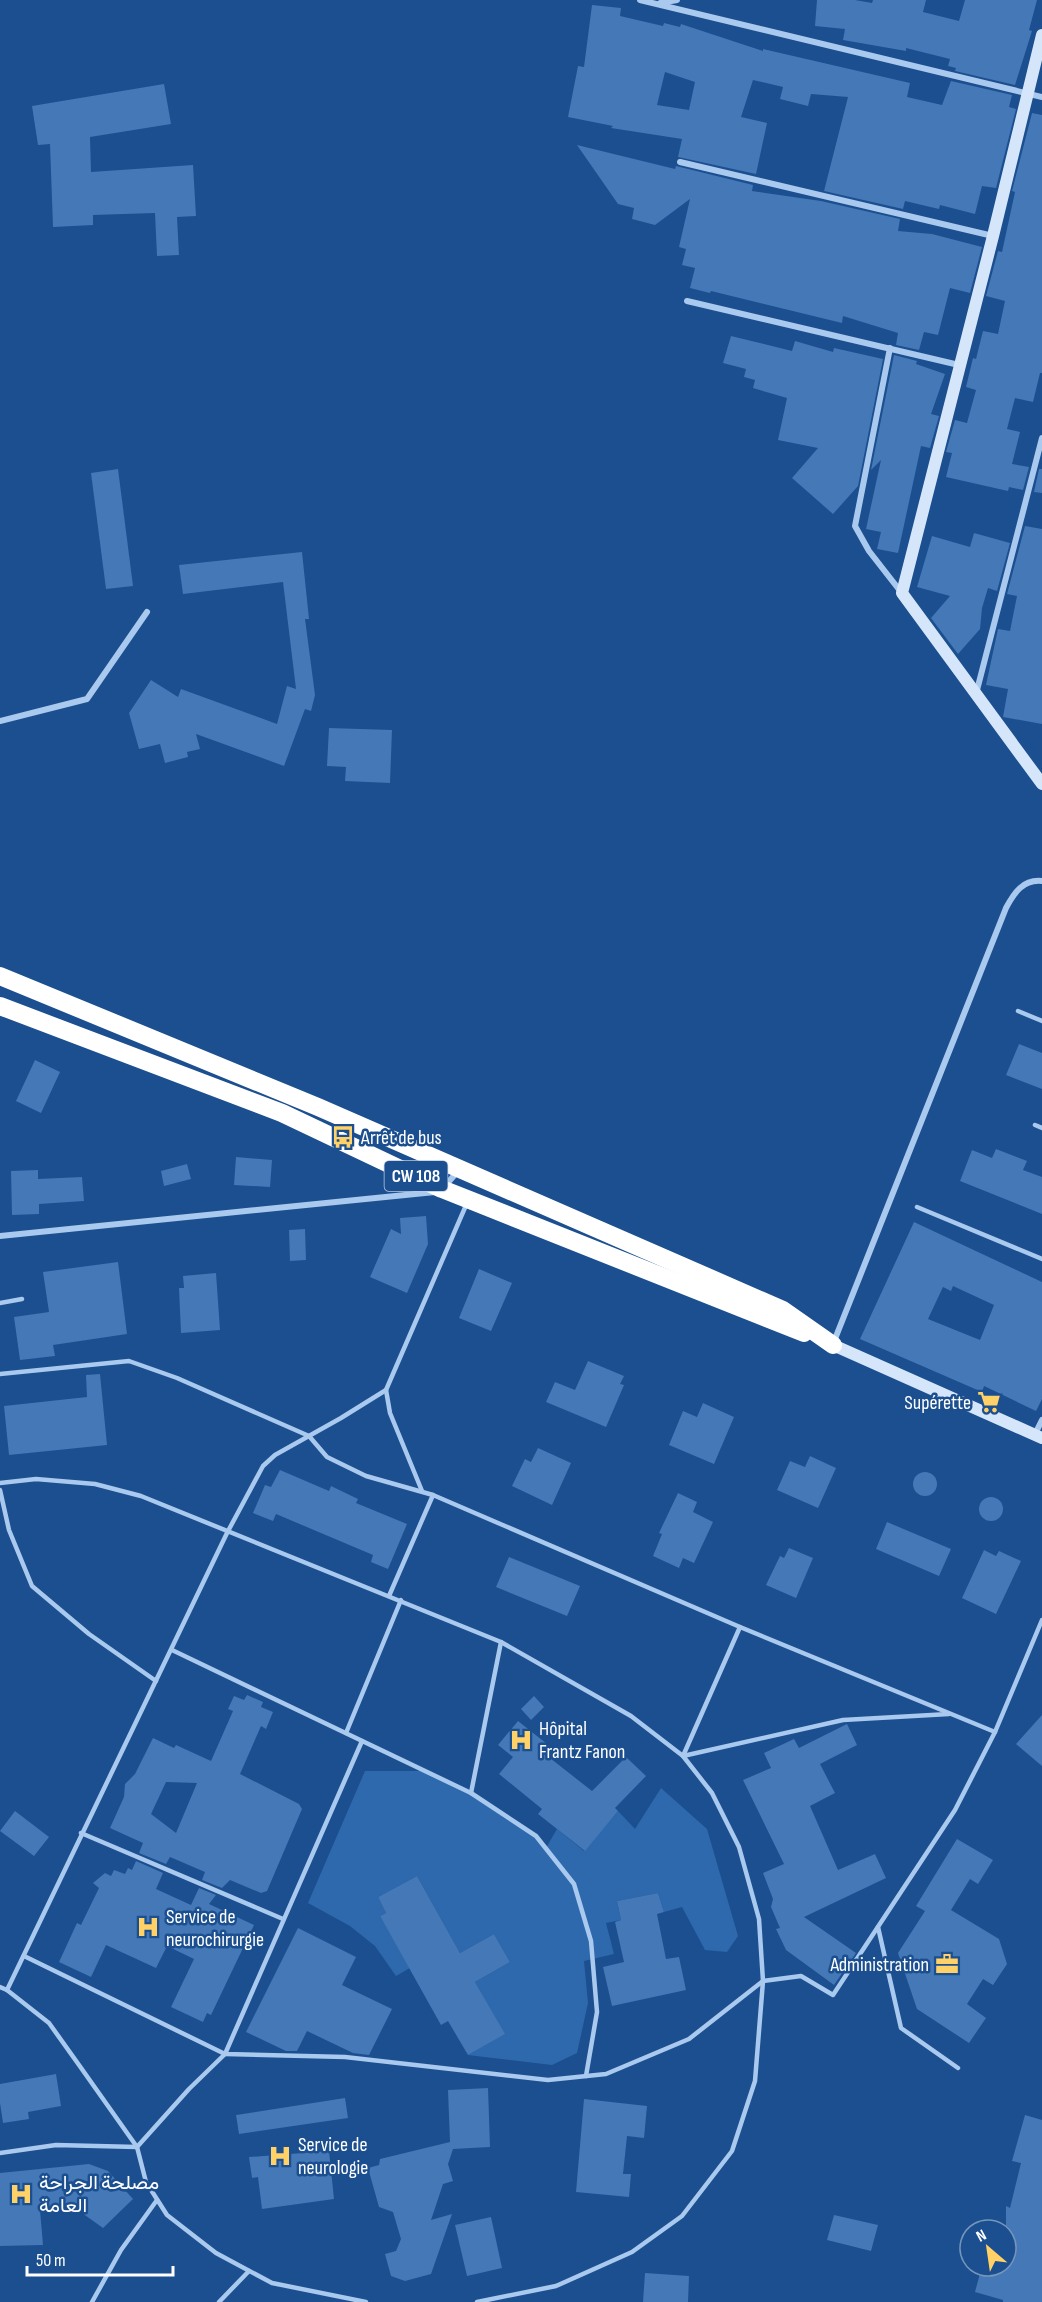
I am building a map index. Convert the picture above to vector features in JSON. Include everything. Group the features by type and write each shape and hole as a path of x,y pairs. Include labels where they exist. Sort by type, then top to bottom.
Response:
{"highway":[{"name":"CW 108","path":"0,976 308,1102 783,1310 833,1345"},
{"name":"CW 108","path":"0,1006 282,1113 442,1189 833,1345"}],"street":[{"path":"640,0 1042,97"},
{"path":"658,4 677,0"},
{"path":"902,593 1042,35"},
{"path":"680,162 993,236"},
{"path":"687,301 959,365"},
{"path":"890,348 855,526 869,551 1042,784"},
{"path":"976,695 1042,438"},
{"path":"0,721 87,699 147,612"},
{"path":"833,1345 1006,908 1016,889 1033,880 1042,881"},
{"path":"0,1236 432,1193 442,1189 459,1169"},
{"name":"CW 108","path":"833,1345 1039,1436"},
{"path":"1039,1436 1042,1420"}],"lane":[{"path":"1018,1011 1042,1021"},
{"path":"1035,1125 1042,1128"},
{"path":"422,1491 390,1413 386,1390 469,1198"},
{"path":"916,1207 1042,1259"},
{"path":"0,1303 21,1299"},
{"path":"0,1374 129,1361 198,1387 309,1436 327,1457 366,1476 422,1491 740,1627 995,1732"},
{"path":"7,1990 227,1533 263,1466 275,1455 386,1390"},
{"path":"0,1483 36,1479 95,1484 141,1496 227,1533 401,1600 501,1642 631,1716 683,1756 711,1793 739,1847 759,1918 763,1982 755,2081 732,2151 682,2216 632,2252 556,2286 477,2302"},
{"path":"0,1490 9,1530 32,1586 88,1634 156,1681"},
{"path":"389,1596 433,1496"},
{"path":"346,1733 401,1600"},
{"path":"24,1956 225,2054 345,2057 548,2080 606,2074 689,2039 763,1982 801,1976 833,1995 955,1810 995,1732 1042,1620"},
{"path":"683,1756 740,1627"},
{"path":"471,1793 501,1642"},
{"path":"172,1650 471,1793 536,1836 574,1884 591,1941 597,2012 586,2076"},
{"path":"683,1756 843,1720 951,1714"},
{"path":"0,2153 56,2145 137,2147 189,2089 225,2054 362,1741"},
{"path":"81,1833 283,1919"},
{"path":"878,1927 901,2028 958,2068"},
{"path":"0,1987 49,2023 137,2147 146,2182 167,2215 216,2253 272,2283 366,2302"},
{"path":"92,2302 121,2250 158,2200"},
{"path":"219,2302 249,2271"}],"shaded area":[{"path":"365,1771 425,1771 471,1793 535,1836 546,1848 557,1829 584,1851 618,1811 635,1829 661,1788 707,1829 738,1936 727,1952 705,1950 682,1907 664,1912 658,1893 617,1901 621,1920 606,1923 614,1954 584,1961 588,2003 577,2053 552,2065 468,2055 504,2034 475,1982 510,1962 494,1934 460,1953 417,1876 378,1897 386,1913 380,1916 410,1968 396,1976 375,1946 350,1926 308,1903"}],"building":[{"path":"817,0 855,0 872,3 873,0 926,0 923,12 959,21 965,0 1037,0 1029,30 1032,31 1015,85 955,71 956,68 948,66 950,59 906,48 906,51 843,40 845,29 815,26"},
{"path":"592,5 621,8 620,16 663,26 664,23 680,27 681,24 763,51 763,49 910,83 907,97 942,105 951,81 1012,95 1009,107 1016,109 996,188 982,186 975,214 940,205 939,209 905,201 903,209 824,191 848,97 811,94 808,106 780,99 783,87 753,80 741,117 767,123 756,174 678,157 682,139 611,128 613,126 568,117 578,66 584,67","holes":["665,72 695,82 689,110 657,105"]},
{"path":"164,84 171,124 90,137 91,172 193,165 196,216 177,217 179,255 157,256 155,213 93,215 93,225 53,227 50,144 38,145 32,106"},
{"path":"1032,113 1042,115 1042,373 1040,373 1033,402 1015,398 1007,429 1020,432 1012,464 1029,467 1023,490 1009,487 1008,491 946,477 952,453 946,452 955,420 967,423 976,390 966,387 983,331 998,334 1005,301 986,296 998,251 1002,252 1015,192 1012,191"},
{"path":"577,145 753,185 752,191 821,201 900,219 898,231 932,234 982,247 970,293 950,288 938,335 924,332 919,350 896,345 898,333 843,316 842,323 690,288 695,268 682,265 686,249 679,247 690,199 655,225 632,219 634,208 618,204"},
{"path":"731,336 792,351 795,341 833,352 834,348 883,359 858,486 833,514 792,478 818,448 778,440 787,398 753,388 755,380 744,377 746,369 723,363"},
{"path":"894,355 917,361 916,364 945,374 931,414 939,416 930,448 921,446 898,553 877,549 881,532 866,529 881,460 871,470"},
{"path":"118,469 133,586 106,589 91,473"},
{"path":"1039,469 1042,469 1042,493 1034,492"},
{"path":"1025,526 1042,529 1042,724 1003,717 1008,689 986,685 998,629 1010,631 1017,596 1007,594"},
{"path":"974,533 1010,543 997,591 988,588 982,608 980,629 958,654 931,618 950,596 917,587 932,536 970,547"},
{"path":"302,552 309,619 305,619 315,695 311,711 305,709 284,766 196,734 200,749 187,752 188,757 165,763 160,744 139,749 129,713 151,680 178,697 181,689 277,724 287,686 296,689 283,582 183,594 179,565"},
{"path":"329,728 392,730 390,783 345,781 346,767 327,766"},
{"path":"1019,1044 1042,1053 1042,1089 1006,1075"},
{"path":"35,1060 60,1072 41,1113 16,1101"},
{"path":"996,1149 1027,1161 1023,1170 1042,1177 1042,1214 960,1181 972,1150 992,1158"},
{"path":"236,1157 272,1160 270,1187 234,1185"},
{"path":"187,1164 191,1179 164,1186 161,1171"},
{"path":"38,1170 38,1179 82,1177 84,1201 39,1204 39,1214 12,1215 11,1171"},
{"path":"426,1216 428,1244 407,1293 370,1277 391,1229 401,1234 400,1218"},
{"path":"914,1222 1042,1282 1042,1399 1036,1411 984,1386 982,1392 860,1339","holes":["953,1286 994,1305 980,1340 928,1319 943,1287 951,1291"]},
{"path":"305,1229 306,1260 290,1261 289,1230"},
{"path":"118,1262 127,1334 53,1345 55,1356 20,1360 14,1317 49,1312 43,1272"},
{"path":"479,1269 512,1283 491,1331 459,1318"},
{"path":"216,1273 220,1330 181,1333 179,1288 184,1288 183,1276"},
{"path":"588,1361 624,1376 620,1384 624,1385 606,1427 546,1402 555,1382 575,1390"},
{"path":"100,1374 107,1445 9,1455 4,1406 87,1397 86,1375"},
{"path":"703,1403 734,1417 714,1464 669,1445 683,1411 697,1417"},
{"path":"538,1448 571,1463 552,1505 512,1486 525,1459 531,1462"},
{"path":"810,1456 836,1468 818,1508 777,1490 790,1461 805,1467"},
{"path":"280,1470 329,1491 331,1486 358,1499 356,1503 407,1524 388,1569 371,1562 373,1555 276,1514 273,1521 253,1513 265,1485 271,1487"},
{"path":"925,1472 930,1473 936,1479 936,1489 930,1495 925,1496 920,1495 914,1489 913,1484 914,1479 920,1473"},
{"path":"678,1493 697,1502 693,1512 713,1522 694,1563 683,1558 679,1568 653,1556 662,1534 659,1533"},
{"path":"991,1497 996,1498 1002,1504 1002,1514 996,1520 991,1521 986,1520 980,1514 979,1509 980,1504 986,1498"},
{"path":"887,1522 951,1549 939,1576 876,1549"},
{"path":"789,1548 813,1558 796,1598 766,1585 780,1556 784,1558"},
{"path":"984,1550 996,1556 999,1551 1021,1561 996,1614 962,1598"},
{"path":"509,1557 580,1586 567,1616 496,1587"},
{"path":"247,1695 263,1702 261,1707 273,1712 266,1729 261,1726 240,1774 299,1804 302,1809 267,1891 261,1893 230,1880 222,1888 202,1880 205,1872 170,1857 166,1864 139,1853 143,1843 110,1828 124,1797 125,1784 135,1774 153,1738 174,1748 176,1745 211,1761 233,1711 228,1709 234,1696 244,1700","holes":["166,1782 197,1783 176,1833 151,1814"]},
{"path":"534,1696 544,1707 531,1720 521,1709"},
{"path":"1042,1715 1042,1766 1016,1744"},
{"path":"518,1721 556,1751 550,1758 592,1791 626,1757 646,1776 615,1808 618,1811 585,1851 538,1814 542,1809 499,1774 513,1757 498,1745"},
{"path":"847,1724 857,1745 820,1764 835,1793 810,1806 838,1870 875,1854 886,1878 804,1917 856,1953 834,1985 786,1950 776,1929 780,1928 771,1907 773,1899 763,1873 784,1864 743,1780 771,1768 764,1753 794,1739 799,1748"},
{"path":"15,1811 49,1837 34,1856 0,1831"},
{"path":"957,1839 993,1860 978,1884 970,1879 951,1910 999,1939 1007,1964 993,1985 983,1979 967,2004 986,2018 969,2043 917,2009 898,1953 925,1911 916,1906"},
{"path":"136,1861 163,1873 156,1889 191,1905 199,1888 216,1895 209,1904 254,1925 211,2015 207,2013 203,2022 171,2007 194,1959 167,1946 156,1968 106,1945 91,1977 59,1962 77,1923 81,1925 99,1888 93,1883 105,1873 111,1876 114,1870 125,1874 128,1868 132,1870"},
{"path":"417,1876 460,1953 494,1934 510,1962 475,1982 505,2034 468,2055 448,2021 441,2025 380,1916 386,1913 378,1897"},
{"path":"658,1893 664,1912 657,1914 666,1959 679,1957 686,1990 612,2006 603,1967 624,1962 615,1922 621,1920 617,1901"},
{"path":"298,1928 356,1957 342,1985 392,2009 369,2055 353,2053 307,2031 297,2051 286,2051 246,2032"},
{"path":"56,2074 61,2106 28,2112 29,2119 3,2123 0,2084"},
{"path":"488,2088 490,2147 453,2149 448,2164 453,2181 443,2184 431,2220 452,2214 431,2274 405,2281 391,2276 385,2254 396,2251 401,2239 393,2212 379,2207 368,2168 379,2165 380,2159 450,2142 448,2090"},
{"path":"345,2098 348,2118 239,2134 236,2115"},
{"path":"584,2099 647,2106 644,2138 627,2136 623,2174 631,2174 629,2197 576,2192"},
{"path":"1025,2115 1042,2120 1042,2302 1003,2302 1003,2300 975,2292 979,2278 1018,2278 1018,2218 1006,2218 1006,2206 1010,2208 1021,2163 1012,2161"},
{"path":"329,2151 334,2199 262,2209 258,2177 252,2178 249,2157"},
{"path":"89,2164 108,2171 133,2199 103,2228 75,2208 40,2210 43,2245 0,2246 0,2173"},
{"path":"834,2215 878,2225 871,2251 827,2240"},
{"path":"491,2217 502,2268 467,2276 455,2225"},
{"path":"645,2273 689,2276 688,2302 643,2302"}],"place":[{"name":"Arrêt de bus","path":"343,1137"},
{"name":"Supérette","path":"989,1402"},
{"name":"Hôpital Frantz Fanon","path":"521,1740"},
{"name":"Service de neurochirurgie","path":"148,1927"},
{"name":"Administration","path":"947,1964"},
{"name":"Service de neurologie","path":"280,2156"},
{"name":"مصلحة الجراحة العامة","path":"21,2194"}]}
